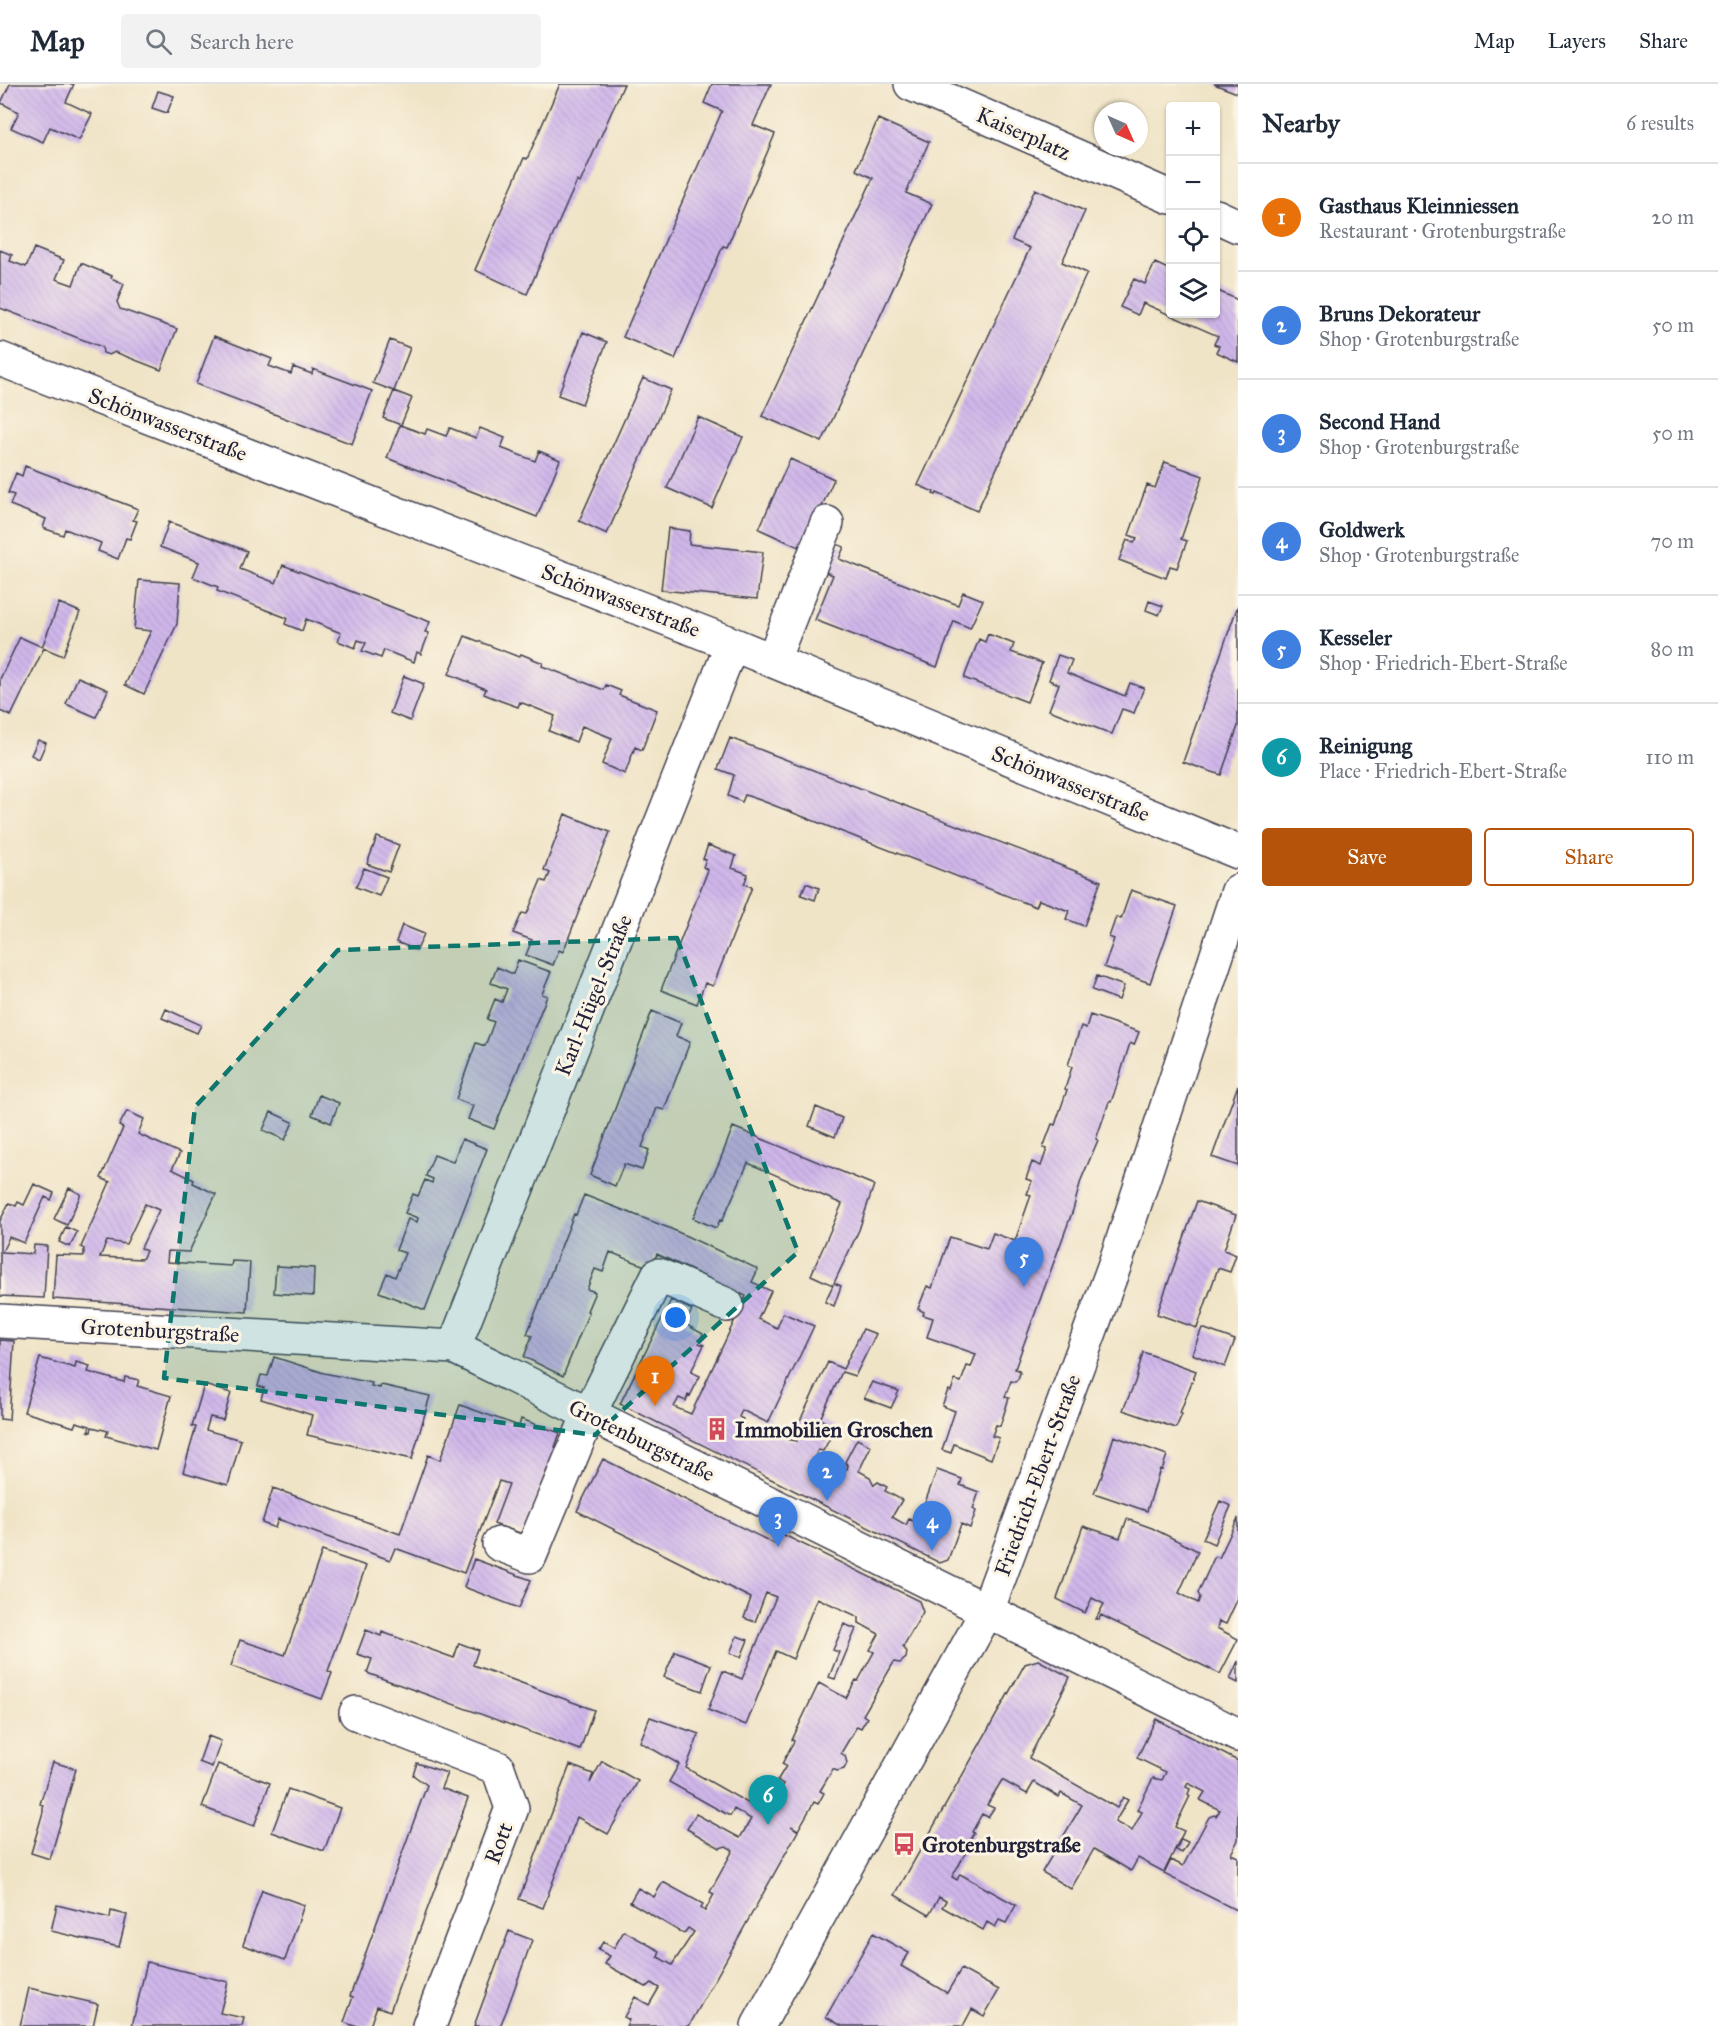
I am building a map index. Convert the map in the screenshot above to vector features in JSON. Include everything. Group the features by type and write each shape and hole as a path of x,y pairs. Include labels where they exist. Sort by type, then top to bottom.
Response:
{"street":[{"name":"Kaiserplatz","path":"911,84 1166,195"},
{"path":"1220,218 1238,226"},
{"name":"Schönwasserstraße","path":"0,359 773,660 1238,852"},
{"path":"773,660 827,523"},
{"name":"Karl-Hügel-Straße","path":"454,1347 732,644"},
{"name":"Friedrich-Ebert-Straße","path":"758,2026 987,1611 1115,1264 1238,891"},
{"path":"500,1544 530,1556 589,1414 658,1275 727,1305"},
{"name":"Grotenburgstraße","path":"0,1321 454,1347 1238,1735"},
{"name":"Rott","path":"356,1713 498,1768 512,1808 429,2026"}],"highlighted area":[{"path":"677,938 798,1252 595,1435 164,1378 195,1107 338,950"}],"building":[{"path":"10,84 74,84 66,102 92,114 79,140 50,127 43,142 11,128 19,112 1,103"},
{"path":"560,84 624,84 580,183 577,181 527,294 475,270 524,158 527,159"},
{"path":"712,84 771,84 753,125 775,134 727,247 723,246 675,359 623,337 722,111 704,103"},
{"path":"1214,84 1238,84 1238,91 1237,93"},
{"path":"158,91 174,96 167,113 152,108"},
{"path":"878,119 929,142 906,193 932,204 822,442 762,416 873,178 856,170"},
{"path":"1035,189 1085,211 1062,262 1087,273 977,511 937,493 933,494 934,492 918,485 1030,248 1012,240"},
{"path":"34,248 64,260 56,279 73,285 81,263 112,276 111,278 124,284 117,302 120,309 177,329 161,370 115,352 109,355 103,353 102,347 0,308 0,250 12,255 10,261 26,267"},
{"path":"1155,263 1166,268 1166,313 1143,303 1138,315 1120,307 1134,279 1145,284"},
{"path":"1220,292 1238,300 1238,362 1216,352 1219,346 1214,344 1218,336 1177,318 1220,318"},
{"path":"583,332 607,342 582,404 558,395"},
{"path":"214,336 272,359 269,366 291,374 293,367 312,374 313,369 372,391 352,444 196,384"},
{"path":"390,340 410,348 394,391 373,383"},
{"path":"643,378 671,390 607,534 579,521"},
{"path":"394,391 412,398 401,425 383,418"},
{"path":"698,417 743,437 712,508 667,488"},
{"path":"400,425 425,434 427,429 446,436 450,428 476,438 480,428 505,438 501,448 535,461 539,451 560,460 537,517 387,458"},
{"path":"790,459 834,479 803,549 759,529"},
{"path":"1165,462 1203,476 1181,539 1187,541 1177,568 1170,566 1166,578 1119,560 1127,540 1134,543 1137,538 1129,535 1147,485 1155,488"},
{"path":"25,466 138,509 133,520 137,521 130,539 126,538 118,559 98,551 101,543 65,529 63,535 43,528 46,519 10,505 14,495 8,493 16,473 22,476"},
{"path":"169,522 247,551 240,569 276,583 283,565 430,622 425,632 429,633 421,654 417,652 414,662 384,650 381,658 362,651 366,643 358,640 355,648 338,641 341,633 306,619 302,631 285,624 287,618 217,591 218,587 193,577 199,562 160,547"},
{"path":"668,528 690,531 689,544 763,552 757,599 661,590"},
{"path":"829,541 844,547 839,559 958,605 963,592 983,600 970,628 954,621 937,667 815,620 833,575 818,569"},
{"path":"139,580 180,583 177,624 144,694 125,685 151,631 134,629"},
{"path":"1149,601 1163,606 1159,615 1146,610"},
{"path":"59,603 80,612 63,656 44,648 11,716 0,711 0,679 20,637 42,647"},
{"path":"1238,605 1238,726 1221,775 1183,762"},
{"path":"988,634 1014,644 1011,652 1042,663 1027,702 964,678 979,639 985,642"},
{"path":"465,636 519,657 521,654 543,663 542,666 604,690 606,685 621,691 619,695 657,710 642,750 635,747 625,774 602,764 612,738 582,726 576,742 549,731 555,716 520,702 518,707 501,701 484,694 486,689 449,674"},
{"path":"1058,655 1072,660 1067,673 1125,696 1130,683 1144,688 1134,713 1122,709 1112,734 1049,710 1059,684 1049,680"},
{"path":"404,676 424,684 410,721 390,713"},
{"path":"78,677 108,690 96,717 66,704"},
{"path":"730,738 1101,881 1084,926 1066,919 1069,911 1039,900 1036,907 760,800 745,795 742,802 728,796 734,775 718,769"},
{"path":"38,740 46,743 39,759 31,755"},
{"path":"565,814 610,832 563,952 559,950 553,965 526,955 532,940 513,933 522,913 527,914 541,880 546,882 550,873 544,870"},
{"path":"377,837 399,845 389,872 367,864"},
{"path":"708,845 736,856 732,868 748,874 744,884 752,887 713,986 705,983 697,1004 661,990 708,870 703,867 706,860 703,859"},
{"path":"364,868 387,877 379,896 356,887"},
{"path":"806,883 819,888 815,900 801,895"},
{"path":"1131,890 1177,906 1150,983 1104,967 1114,939 1109,937 1116,917 1121,919"},
{"path":"402,925 424,934 417,950 396,942"},
{"path":"518,960 551,972 542,994 547,996 494,1129 468,1119 473,1106 456,1099 476,1043 485,1046 494,1022 487,1019 495,999 502,1002 507,989 491,983 497,967 513,974"},
{"path":"1097,976 1124,986 1119,1000 1092,990"},
{"path":"166,1009 201,1025 197,1033 162,1018"},
{"path":"652,1011 681,1023 676,1036 690,1042 664,1110 657,1108 642,1147 649,1150 642,1170 624,1164 615,1186 590,1175"},
{"path":"1090,1015 1139,1032 1134,1045 1130,1043 1115,1091 1096,1139 1098,1140 1081,1180 1073,1210 1015,1369 1020,1373 1018,1379 1015,1382 1011,1381 1005,1397 1009,1398 1000,1426 996,1425 992,1436 999,1438 991,1459 954,1444 951,1453 942,1450 955,1411 942,1406 948,1390 951,1391 955,1380 961,1382 967,1366 971,1367 976,1354 927,1337 933,1318 923,1315 924,1312 918,1309 927,1286 932,1288 950,1237 987,1249 993,1233 1015,1241 1031,1195 1027,1194 1032,1181 1026,1179 1032,1162 1041,1166 1047,1149 1043,1148 1052,1124 1055,1125 1067,1090 1065,1089 1072,1067 1068,1065 1081,1026 1086,1028"},
{"path":"1238,1085 1238,1166 1212,1157"},
{"path":"319,1095 339,1103 331,1123 312,1115"},
{"path":"816,1107 842,1118 835,1137 809,1126"},
{"path":"127,1111 144,1119 138,1134 180,1153 172,1169 216,1194 189,1252 168,1251 167,1262 231,1266 232,1261 250,1262 247,1312 53,1299 56,1255 84,1256 84,1249 81,1247 110,1182 101,1178 123,1128 119,1126","holes":["145,1204 159,1210 141,1248 146,1251 142,1259 100,1257 107,1241 126,1244"]},
{"path":"271,1112 293,1122 285,1140 263,1130"},
{"path":"733,1127 874,1185 859,1230 834,1283 841,1286 834,1306 825,1302 833,1285 811,1275 842,1204 748,1163 722,1221 720,1220 716,1228 693,1218"},
{"path":"462,1139 487,1149 425,1310 379,1292 387,1273 395,1277 403,1258 405,1253 396,1250 408,1219 417,1222 418,1218 405,1213 413,1194 418,1196 425,1180 432,1183 433,1179 426,1176 434,1155 453,1162"},
{"path":"34,1184 54,1193 51,1200 45,1197 24,1243 9,1237 2,1252 33,1254 34,1245 47,1246 44,1298 0,1296 0,1221 9,1203 16,1206 18,1202 24,1205"},
{"path":"69,1188 81,1194 67,1225 54,1219"},
{"path":"584,1195 669,1228 758,1269 752,1282 771,1291 758,1319 777,1328 783,1313 814,1326 768,1423 742,1410 739,1417 743,1419 741,1424 763,1435 765,1429 786,1439 797,1441 795,1431 828,1362 843,1369 863,1329 876,1334 855,1376 842,1372 820,1419 836,1427 823,1451 818,1450 816,1454 847,1469 845,1462 857,1439 871,1446 859,1471 870,1477 874,1485 878,1482 887,1487 885,1491 902,1500 892,1517 906,1525 909,1519 918,1524 925,1512 922,1511 937,1470 962,1479 960,1485 979,1492 970,1528 961,1524 948,1560 940,1563 620,1404 671,1300 692,1310 685,1324 703,1334 699,1343 704,1345 691,1372 700,1376 686,1401 679,1398 674,1407 691,1414 746,1296 657,1254 650,1268 610,1252 603,1272 595,1269 587,1289 595,1292 563,1376 524,1357 532,1336 527,1334 574,1214 576,1215"},
{"path":"1197,1201 1236,1215 1224,1250 1236,1255 1230,1272 1218,1268 1197,1328 1157,1314"},
{"path":"66,1227 77,1232 70,1247 59,1242"},
{"path":"276,1266 314,1268 313,1296 274,1293"},
{"path":"1202,1328 1235,1340 1225,1367 1192,1354"},
{"path":"0,1340 14,1341 9,1420 0,1419"},
{"path":"1143,1352 1196,1371 1176,1428 1123,1410 1135,1382"},
{"path":"274,1357 324,1373 372,1383 371,1386 380,1388 381,1385 430,1396 412,1459 307,1435 312,1415 261,1399 264,1388 258,1386 261,1375 268,1376"},
{"path":"40,1358 75,1368 76,1362 90,1366 88,1372 124,1382 125,1377 139,1380 137,1386 171,1396 156,1450 106,1436 108,1431 92,1427 91,1432 88,1431 90,1426 76,1422 74,1427 24,1412"},
{"path":"872,1382 899,1391 891,1408 864,1398"},
{"path":"204,1385 231,1393 223,1420 210,1417 206,1430 241,1440 228,1485 183,1472 196,1427 192,1426"},
{"path":"460,1405 519,1426 521,1419 560,1433 555,1447 560,1449 551,1471 547,1470 523,1534 494,1524 509,1484 499,1481 464,1573 395,1548 390,1560 278,1519 275,1528 262,1523 273,1488 400,1534 428,1455 440,1460"},
{"path":"1114,1436 1167,1455 1162,1470 1160,1469 1147,1511 1094,1493"},
{"path":"603,1459 775,1544 780,1533 919,1601 923,1612 903,1647 907,1652 906,1658 900,1663 894,1662 863,1715 867,1718 861,1728 857,1726 841,1753 845,1756 847,1763 844,1769 837,1771 833,1769 820,1791 824,1793 818,1804 814,1802 798,1830 791,1826 798,1831 689,2026 626,2026 629,2020 624,2017 635,1997 649,2005 659,1988 651,1983 646,1987 605,1964 610,1956 598,1950 603,1942 614,1948 624,1931 660,1951 658,1957 672,1965 694,1932 688,1928 682,1933 630,1902 638,1888 654,1897 663,1882 703,1904 701,1908 705,1911 714,1894 710,1892 733,1850 726,1846 720,1848 687,1829 696,1814 740,1838 751,1819 734,1809 731,1815 728,1815 669,1782 679,1764 640,1742 650,1717 699,1734 686,1768 767,1814 784,1784 777,1781 786,1766 782,1764 819,1683 846,1698 874,1652 870,1650 879,1634 859,1623 859,1617 817,1598 793,1659 776,1651 746,1725 708,1710 723,1671 742,1679 776,1597 766,1593 755,1622 744,1618 751,1598 577,1511"},
{"path":"1220,1501 1231,1506 1214,1544 1203,1539"},
{"path":"1238,1518 1238,1598 1226,1624 1219,1621 1217,1628 1238,1639 1220,1674 1101,1615 1099,1619 1096,1619 1104,1604 1092,1598 1085,1613 1057,1599 1083,1526 1120,1538 1127,1519 1152,1528 1198,1551 1179,1593 1198,1603 1200,1597 1198,1593 1215,1556 1219,1558"},
{"path":"322,1551 366,1566 328,1671 332,1673 322,1699 231,1666 240,1640 285,1655"},
{"path":"474,1559 531,1580 519,1608 464,1587"},
{"path":"844,1624 856,1629 835,1679 829,1677 839,1652 833,1650"},
{"path":"366,1630 381,1636 382,1632 454,1658 459,1643 478,1650 473,1665 594,1710 580,1750 367,1673 372,1659 357,1654"},
{"path":"737,1636 748,1640 741,1657 730,1653"},
{"path":"675,1651 711,1665 702,1691 664,1677"},
{"path":"1038,1660 1070,1677 1029,1758 1117,1808 1123,1797 1128,1800 1115,1822 1132,1831 1142,1812 1137,1810 1153,1778 1162,1780 1166,1772 1137,1758 1156,1719 1238,1761 1238,1840 1231,1854 1238,1857 1238,1911 1164,1874 1171,1860 1183,1866 1209,1817 1216,1816 1220,1810 1200,1800 1205,1792 1188,1783 1186,1787 1190,1789 1188,1794 1190,1796 1175,1827 1184,1831 1164,1872 1138,1858 1131,1871 1094,1849 1071,1889 1042,1872 1082,1805 1061,1793 1059,1797 1034,1782 1027,1794 1002,1780 987,1805 994,1808 988,1817 982,1814 963,1850 966,1852 952,1877 957,1880 960,1874 1016,1905 1006,1923 999,1920 995,1927 987,1922 983,1930 942,1907 946,1901 939,1897 929,1915 895,1895 1025,1664"},
{"path":"1238,1661 1238,1683 1230,1679"},
{"path":"208,1736 221,1741 212,1767 199,1762"},
{"path":"602,1761 638,1781 608,1834 577,1817 543,1908 519,1899 570,1765 593,1774 590,1783"},
{"path":"53,1762 76,1769 50,1859 31,1853 43,1812 43,1805 40,1804"},
{"path":"417,1763 447,1773 441,1788 468,1798 390,2011 377,2006 370,2026 354,2026 344,2022 353,1997 350,1996 427,1785 413,1775"},
{"path":"218,1764 270,1783 254,1826 202,1807"},
{"path":"288,1789 340,1808 324,1851 272,1832"},
{"path":"1181,1839 1188,1842 1182,1853 1176,1850"},
{"path":"262,1890 304,1905 285,1960 243,1945"},
{"path":"57,1905 110,1918 111,1911 127,1915 119,1947 51,1931"},
{"path":"509,1931 532,1940 506,2012 500,2026 474,2026"},
{"path":"873,1933 909,1953 901,1966 947,1993 961,1969 999,1990 984,2016 972,2009 963,2026 842,2026 826,2017"},
{"path":"147,1962 228,1982 220,2013 244,2018 242,2026 132,2026"},
{"path":"29,1988 98,2004 93,2026 20,2026"}],"place":[{"name":"Kesseler","path":"1024,1287"},
{"name":"Gasthaus Kleinniessen","path":"655,1406"},
{"name":"Immobilien Groschen","path":"717,1429"},
{"name":"Bruns Dekorateur","path":"827,1501"},
{"name":"Second Hand","path":"778,1547"},
{"name":"Goldwerk","path":"932,1551"},
{"name":"Reinigung","path":"768,1825"},
{"name":"Grotenburgstraße","path":"904,1844"}]}
